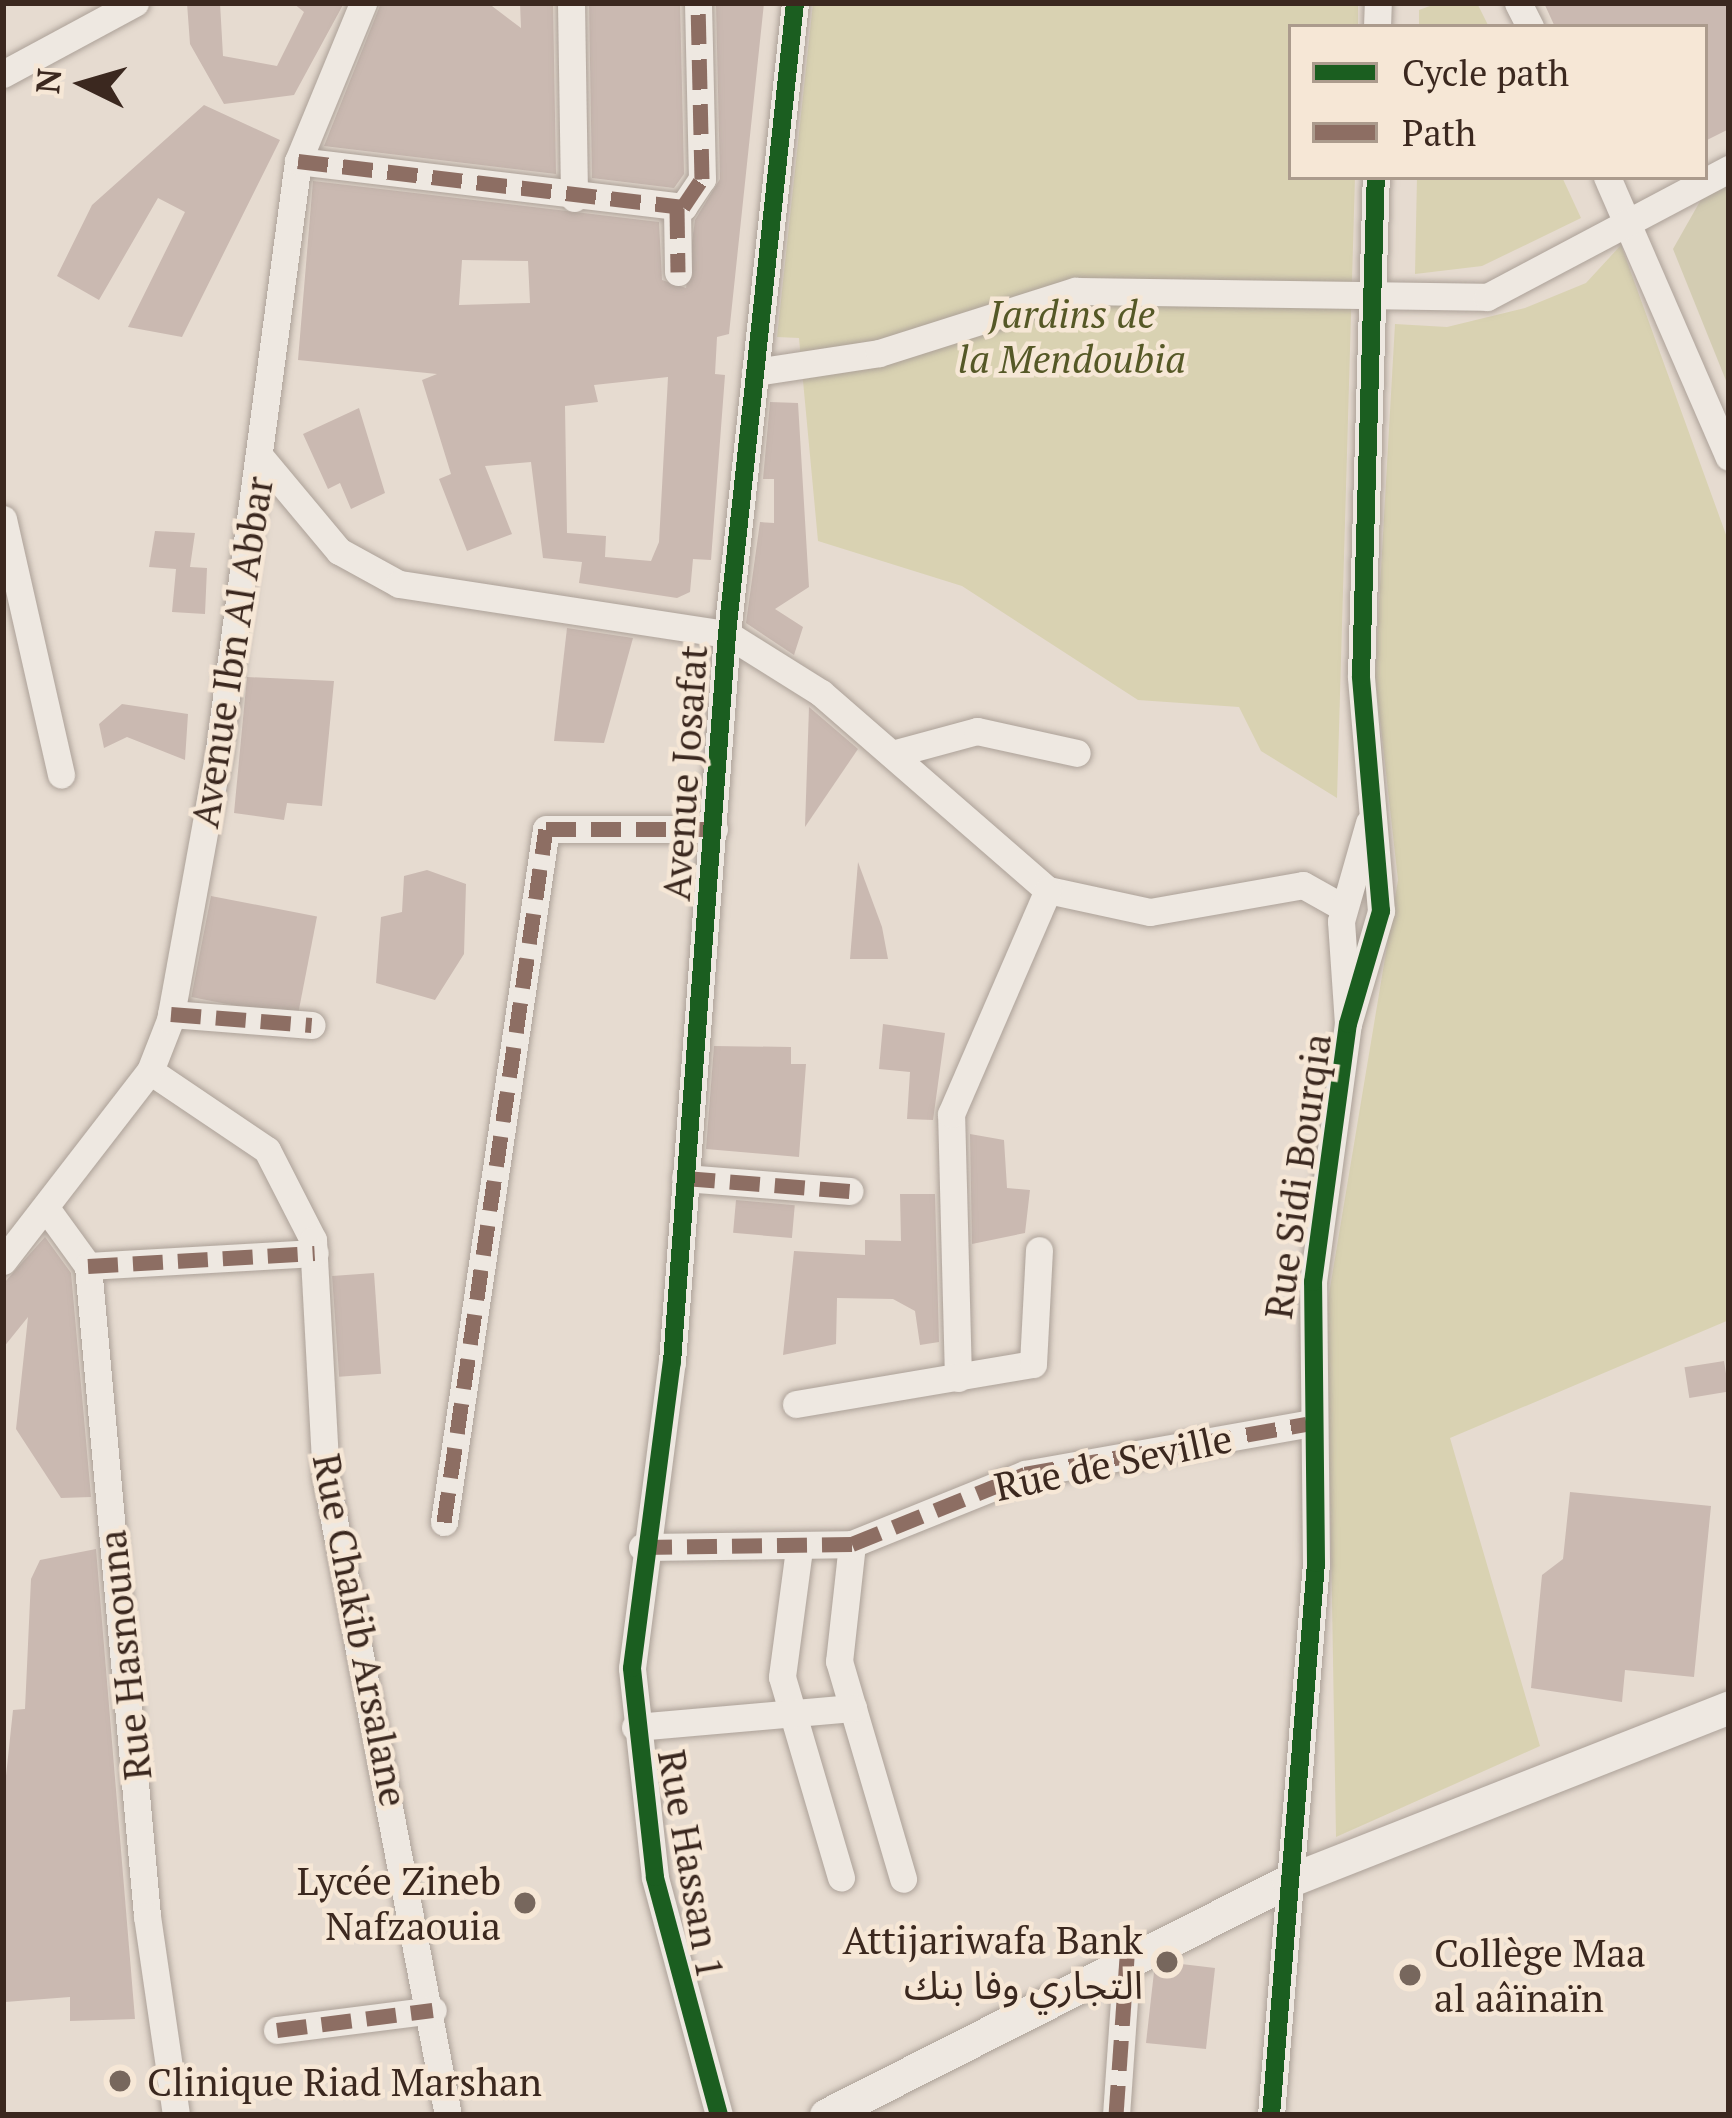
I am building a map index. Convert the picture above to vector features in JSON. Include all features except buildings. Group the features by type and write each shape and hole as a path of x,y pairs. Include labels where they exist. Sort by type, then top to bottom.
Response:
{"street":[{"path":"3,74 135,3"},
{"name":"Avenue Ibn Al Abbar","path":"3,1262 149,1071 171,1014 262,459 298,161 363,3"},
{"path":"571,3 574,198"},
{"path":"678,272 677,208 701,183 698,3"},
{"name":"Avenue Josafat","path":"642,1547 672,1362 727,634 795,3"},
{"path":"298,161 677,208"},
{"name":"Rue Sidi Bourqia","path":"1270,2115 1316,1563 1307,1424 1312,1282 1348,1024 1381,911 1361,676 1376,300 1376,180"},
{"path":"1609,180 1729,457"},
{"path":"755,372 879,353 1075,291 1376,300 1487,297 1707,180"},
{"path":"262,459 339,551 399,584 727,634 892,754 1048,890 1150,912 1303,885 1344,908"},
{"path":"3,519 61,774"},
{"path":"892,754 977,731 1077,753"},
{"name":"Rue Sidi Bourqia","path":"1348,1024 1344,908 1371,818"},
{"path":"444,1522 546,829 714,829"},
{"path":"958,1378 951,1114 1048,890"},
{"path":"171,1014 312,1025"},
{"name":"Rue Chakib Arsalane","path":"149,1071 267,1150 316,1253 326,1478 433,2010 448,2115"},
{"path":"685,1178 849,1191"},
{"path":"46,1208 88,1266 316,1253"},
{"path":"796,1404 1037,1360 1040,1250"},
{"name":"Rue Hasnouna","path":"88,1266 147,1916 176,2115"},
{"name":"Rue de Seville","path":"642,1547 799,1549 852,1544 1025,1474 1307,1424"},
{"path":"852,1544 838,1653 903,1879"},
{"name":"Rue Hassan 1","path":"642,1547 635,1727 655,1877 719,2115"},
{"path":"799,1549 782,1677 842,1877"},
{"path":"826,2115 1127,1957 1288,1881 1729,1707"},
{"path":"635,1727 853,1708"},
{"path":"1116,2115 1127,1957"},
{"path":"277,2030 433,2010"}],"green space":[{"name":"Jardins de la Mendoubia","path":"813,3 1358,3 1358,24 1288,24 1288,180 1355,180 1337,798 1261,751 1239,707 1138,700 962,586 818,541 799,338 777,337"},
{"path":"1438,3 1477,3 1488,24 1419,24 1419,10"},
{"path":"1417,180 1563,180 1581,218 1482,266 1415,274"},
{"path":"1621,245 1729,543 1729,1320 1450,1438 1540,1746 1336,1837 1327,1306 1398,880 1375,675 1395,324 1447,327 1525,308 1586,283"}],"shaded area":[{"path":"1729,183 1729,388 1673,249 1703,196"}],"marked path":[{"path":"298,161 683,207 702,179 698,3"},
{"path":"677,208 678,272"},
{"path":"444,1522 546,829 714,829"},
{"path":"171,1014 312,1025"},
{"path":"685,1178 849,1191"},
{"path":"88,1266 315,1253"},
{"path":"642,1547 852,1544 1025,1474 1307,1424"},
{"path":"1116,2115 1127,1957"},
{"path":"277,2030 433,2010"}],"cycle path":[{"path":"719,2115 655,1877 632,1668 672,1362 727,634 795,3"},
{"path":"1271,2115 1316,1563 1313,1282 1348,1024 1381,911 1361,676 1376,180"}],"place":[{"name":"Lycée Zineb Nafzaouia","path":"525,1903"},
{"name":"Attijariwafa Bank التجاري وفا بنك","path":"1167,1962"},
{"name":"Collège Maa al aâïnaïn","path":"1410,1975"},
{"name":"Clinique Riad Marshan","path":"120,2081"}]}
